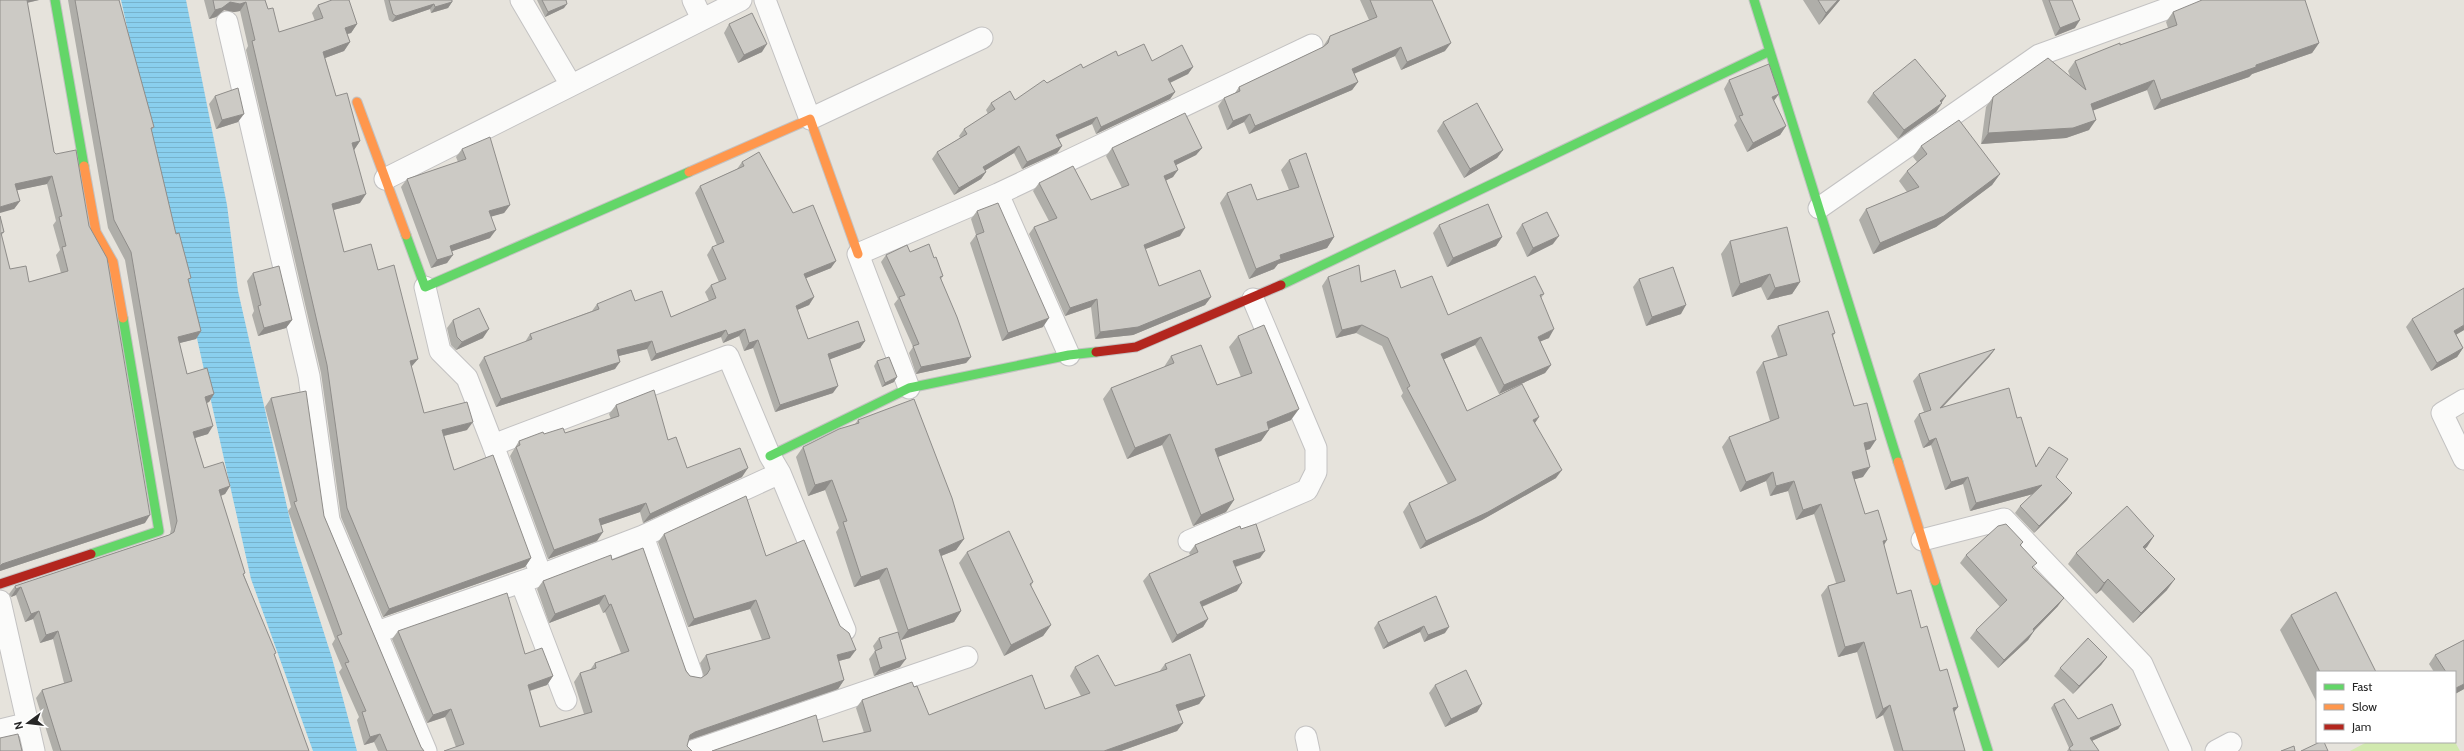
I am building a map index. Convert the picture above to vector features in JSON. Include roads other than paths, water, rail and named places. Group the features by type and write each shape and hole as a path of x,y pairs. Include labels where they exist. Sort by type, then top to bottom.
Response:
{"street":[{"path":"0,584 159,531 114,262 96,232 55,0"},
{"path":"521,0 571,85"},
{"path":"693,0 702,20"},
{"path":"385,179 741,0"},
{"path":"766,0 858,254 909,388"},
{"path":"1754,0 1988,751"},
{"path":"1819,208 2039,54 2191,0"},
{"path":"227,22 308,376 330,520 426,751"},
{"path":"425,287 810,119 982,38"},
{"path":"858,254 998,194 1312,45"},
{"path":"770,456 909,388 1069,354 1136,348 1253,299 1770,51"},
{"path":"357,102 425,287 440,351 467,378 541,575"},
{"path":"998,194 1069,354"},
{"path":"1189,541 1307,490 1316,472 1316,448 1253,299"},
{"path":"493,445 728,356 770,456 780,473 845,630"},
{"path":"2464,400 2442,413 2464,459"},
{"path":"377,632 541,575 643,536 780,473"},
{"path":"1922,540 2004,519 2142,664 2181,751"},
{"path":"643,536 692,675"},
{"path":"521,582 566,700"},
{"path":"0,601 29,723 34,751"},
{"path":"693,751 967,657"},
{"path":"0,730 29,723"}],"water":[{"path":"121,0 186,0 227,205 238,291 295,542 332,658 357,751 313,751 251,579"}]}
